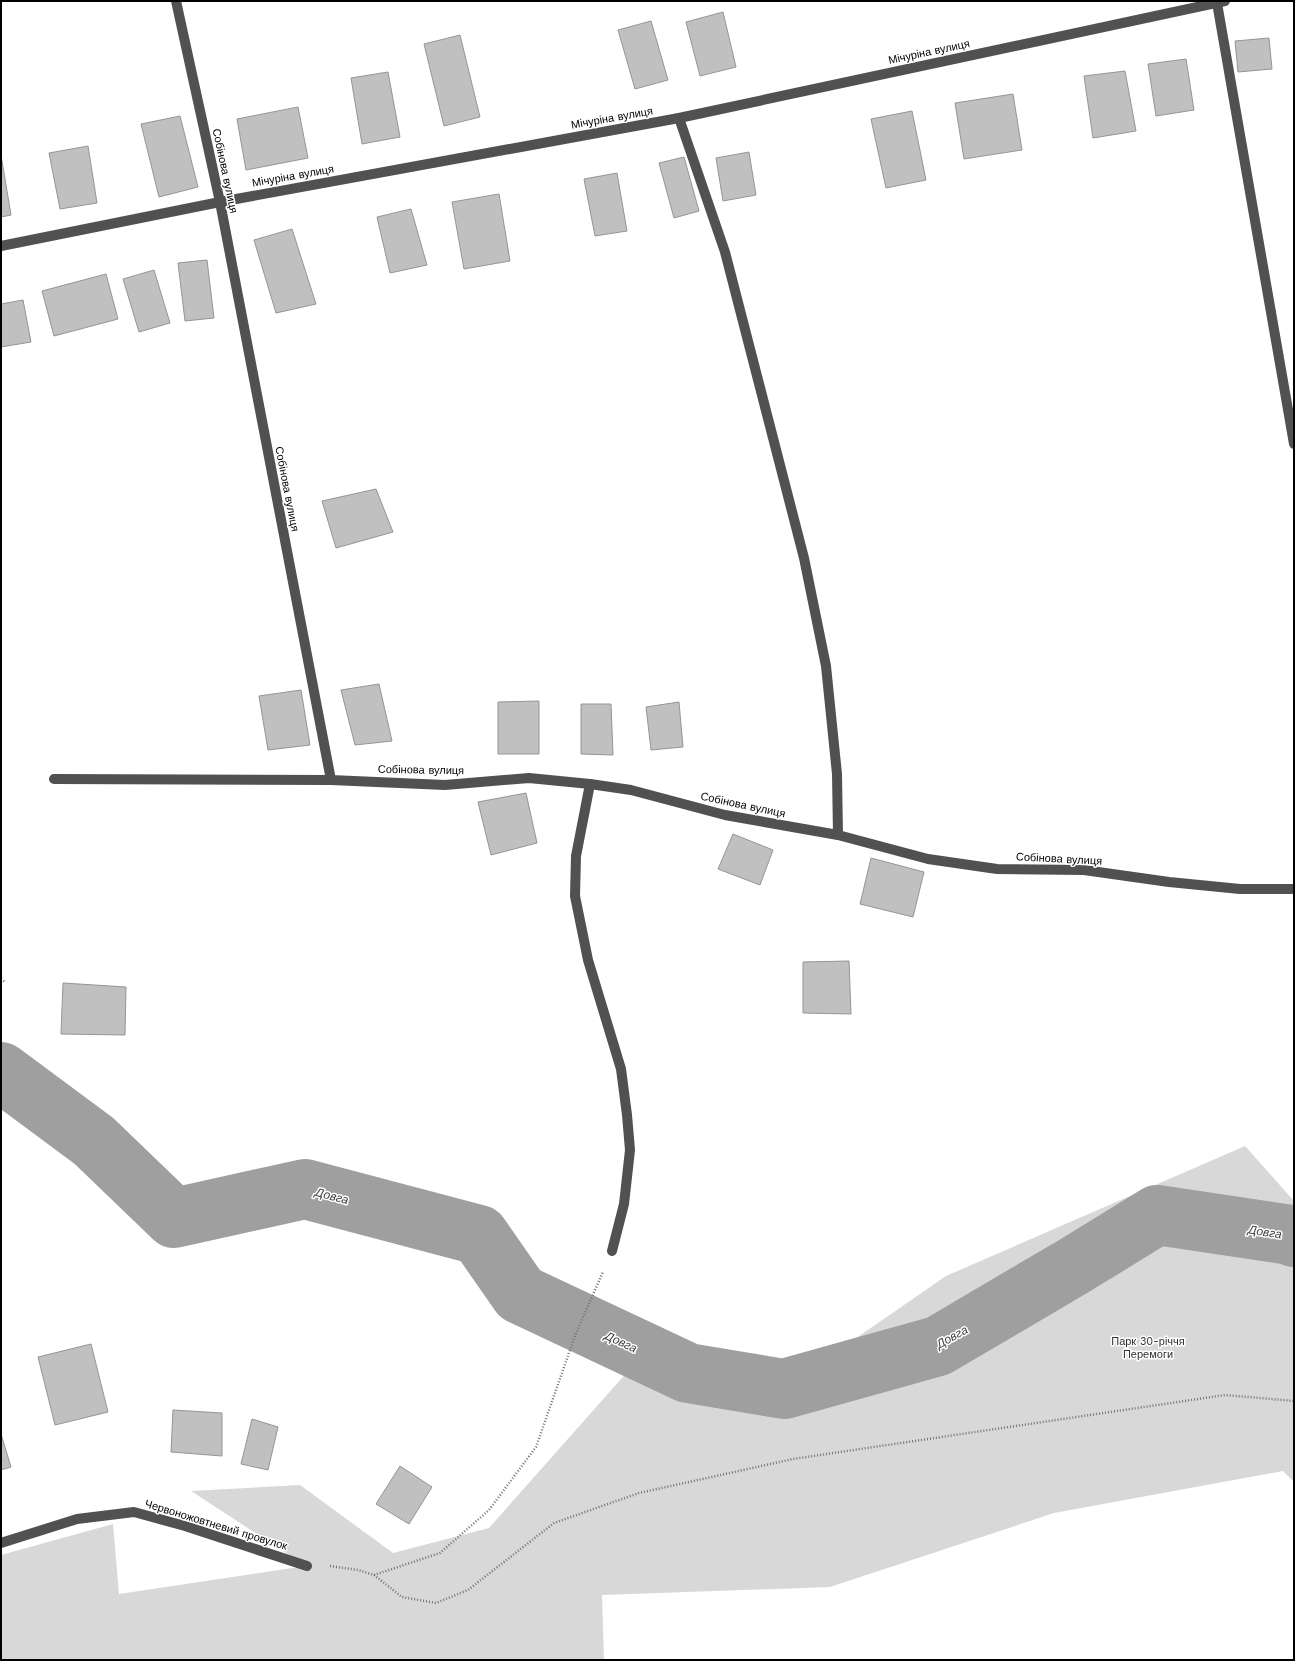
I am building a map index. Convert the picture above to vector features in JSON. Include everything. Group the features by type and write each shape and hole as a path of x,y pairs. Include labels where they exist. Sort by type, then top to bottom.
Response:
{"street":[{"name":"Собінова вулиця","path":"176,1 220,202 331,780 445,785 529,778 590,784 631,790 725,815 838,836 928,859 998,869 1084,870 1169,882 1240,889 1294,889"},
{"name":"Мічуріна вулиця","path":"1,246 220,202 679,118 1221,2"},
{"path":"1221,2 1294,444"},
{"path":"679,118 725,252 804,558 826,666 837,774 838,836"},
{"path":"54,779 331,780"},
{"path":"590,784 576,856 576,896 588,960 621,1069 630,1150 624,1204 612,1251"},
{"name":"Червоножовтневий провулок","path":"1,1543 77,1519 134,1512 185,1526 307,1566"}],"path":[{"path":"1,980 5,982"},
{"path":"374,1575 440,1553 489,1510 536,1447 576,1333 612,1251"},
{"path":"307,1566 336,1566 358,1570 374,1575 402,1597 436,1603 468,1590 554,1522 639,1494 793,1459 1225,1395 1294,1401"}],"green space":[{"name":"Парк 30-річчя Перемоги","path":"1245,1146 1294,1201 1294,1482 1283,1471 1054,1513 830,1587 602,1595 604,1660 1,1660 1,1555 113,1524 119,1594 306,1566 191,1491 300,1485 393,1553 489,1528 645,1352 820,1363 946,1276"}],"building":[{"path":"723,12 736,67 700,76 686,22"},
{"path":"651,21 668,80 635,89 618,30"},
{"path":"460,35 480,117 444,126 424,44"},
{"path":"1269,38 1272,69 1238,72 1235,41"},
{"path":"1186,59 1194,110 1156,116 1148,64"},
{"path":"1125,71 1136,131 1093,138 1084,76"},
{"path":"388,72 400,137 362,144 351,78"},
{"path":"1013,94 1022,150 964,159 955,103"},
{"path":"298,107 308,158 246,170 237,119"},
{"path":"912,111 926,180 886,188 871,119"},
{"path":"180,116 198,187 159,197 141,124"},
{"path":"88,146 97,203 60,209 49,153"},
{"path":"749,152 756,195 723,201 716,158"},
{"path":"1,155 11,215 1,217"},
{"path":"684,157 699,211 674,218 659,163"},
{"path":"617,173 627,231 595,236 584,179"},
{"path":"499,194 510,261 464,269 452,202"},
{"path":"411,209 427,265 390,273 377,217"},
{"path":"292,229 316,304 276,313 254,240"},
{"path":"207,260 214,318 185,321 178,263"},
{"path":"154,270 170,323 139,332 123,279"},
{"path":"106,274 118,319 54,336 42,291"},
{"path":"23,300 31,342 1,347 1,304"},
{"path":"376,489 393,532 336,548 322,501"},
{"path":"379,684 392,741 355,745 341,690"},
{"path":"301,690 310,745 268,750 259,696"},
{"path":"539,701 539,754 498,754 498,702"},
{"path":"679,702 683,747 651,750 646,707"},
{"path":"581,704 611,704 613,755 581,754"},
{"path":"526,793 537,843 491,855 478,802"},
{"path":"733,834 773,850 760,885 718,869"},
{"path":"871,858 924,872 913,917 860,904"},
{"path":"849,961 851,1014 803,1013 803,962"},
{"path":"63,983 126,987 125,1035 61,1034"},
{"path":"91,1344 108,1412 55,1425 38,1357"},
{"path":"173,1410 222,1413 222,1456 171,1452"},
{"path":"252,1419 278,1427 268,1470 241,1464"},
{"path":"1,1434 11,1467 1,1470"},
{"path":"400,1466 432,1487 409,1524 376,1504"}],"waterway":[{"name":"Довга","path":"1,1072 94,1141 174,1218 305,1189 479,1235 520,1294 688,1373 784,1389 938,1346 1157,1215 1291,1235 1294,1237"}]}
